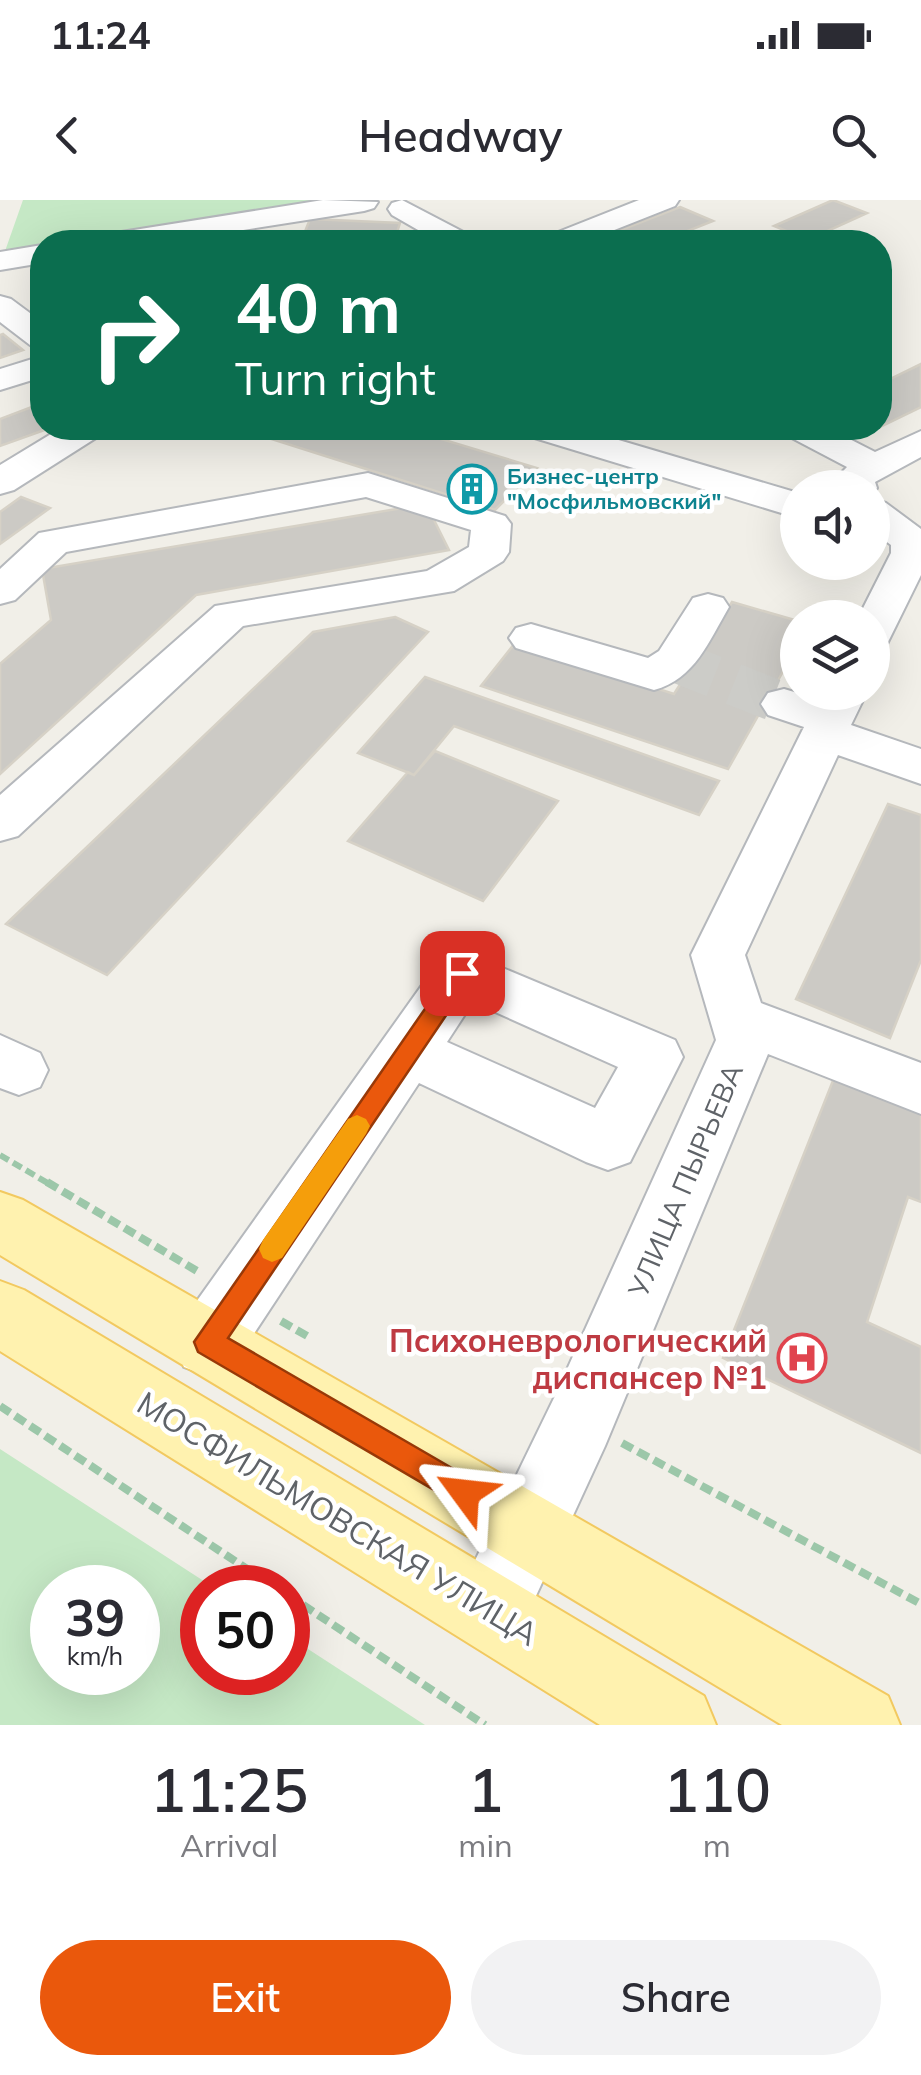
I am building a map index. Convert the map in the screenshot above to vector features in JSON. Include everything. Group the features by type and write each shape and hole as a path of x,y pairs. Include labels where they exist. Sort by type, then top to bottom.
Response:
{"main road":[{"path":"0,1220 859,1725"},
{"name":"МОСФИЛЬМОВСКАЯ УЛИЦА","path":"0,1313 674,1725"}],"street":[{"path":"590,230 665,200"},
{"path":"190,230 364,202"},
{"path":"402,209 439,230"},
{"path":"0,261 30,256"},
{"path":"0,306 30,329"},
{"path":"0,380 30,370"},
{"path":"0,482 67,440"},
{"path":"581,440 780,501"},
{"path":"816,440 856,470"},
{"path":"879,470 921,442"},
{"path":"0,591 52,542 368,485 491,524 490,552 439,582 230,615 0,824"},
{"path":"888,600 911,553 901,538"},
{"path":"532,638 654,675 676,661 708,607"},
{"path":"821,712 921,767"},
{"name":"УЛИЦА ПЫРЬЕВА","path":"490,1610 580,1422 745,1040 718,956 821,712"},
{"path":"738,1018 921,1089"},
{"path":"208,1342 409,1051"}],"path":[{"path":"0,1406 241,1565"},
{"path":"580,1422 921,1604"},
{"path":"310,1610 485,1725"}],"green space":[{"path":"23,200 341,200 152,230 30,230 30,250 4,254"},
{"path":"0,1449 180,1566 180,1695 310,1695 310,1650 425,1725 0,1725"}],"building":[{"path":"833,200 867,213 830,230 784,230 774,226"},
{"path":"680,207 713,221 690,230 621,230"},
{"path":"310,219 400,223 398,230 306,230"},
{"path":"3,334 23,350 0,358"},
{"path":"921,364 921,407 892,421 892,378"},
{"path":"30,408 30,435 0,446 0,419"},
{"name":"Бизнес-центр \"Мосфильмовский\"","path":"275,440 445,440 537,468 495,510"},
{"path":"21,497 50,508 0,544 0,512"},
{"path":"426,504 449,550 196,595 0,774 0,664 51,620 42,569"},
{"path":"732,602 780,616 780,677 728,769 481,686 515,643 674,694"},
{"path":"395,617 428,632 107,975 6,924 313,632"},
{"path":"425,677 719,781 699,815 454,726 414,775 358,753"},
{"path":"435,751 558,801 483,901 348,841 408,772 414,775"},
{"path":"888,804 921,815 921,960 890,1038 796,999"},
{"path":"834,1078 921,1112 921,1202 908,1197 867,1322 921,1347 921,1453 723,1358"}],"tunnel":[{"path":"675,661 780,702"}],"slow traffic":[{"path":"272,1249 357,1126"}],"place":[{"name":"Бизнес-центр \"Мосфильмовский\"","path":"472,489"},
{"name":"Психоневрологический диспансер №1","path":"802,1358"}],"route":[{"path":"462,973 208,1342 465,1493"}]}
